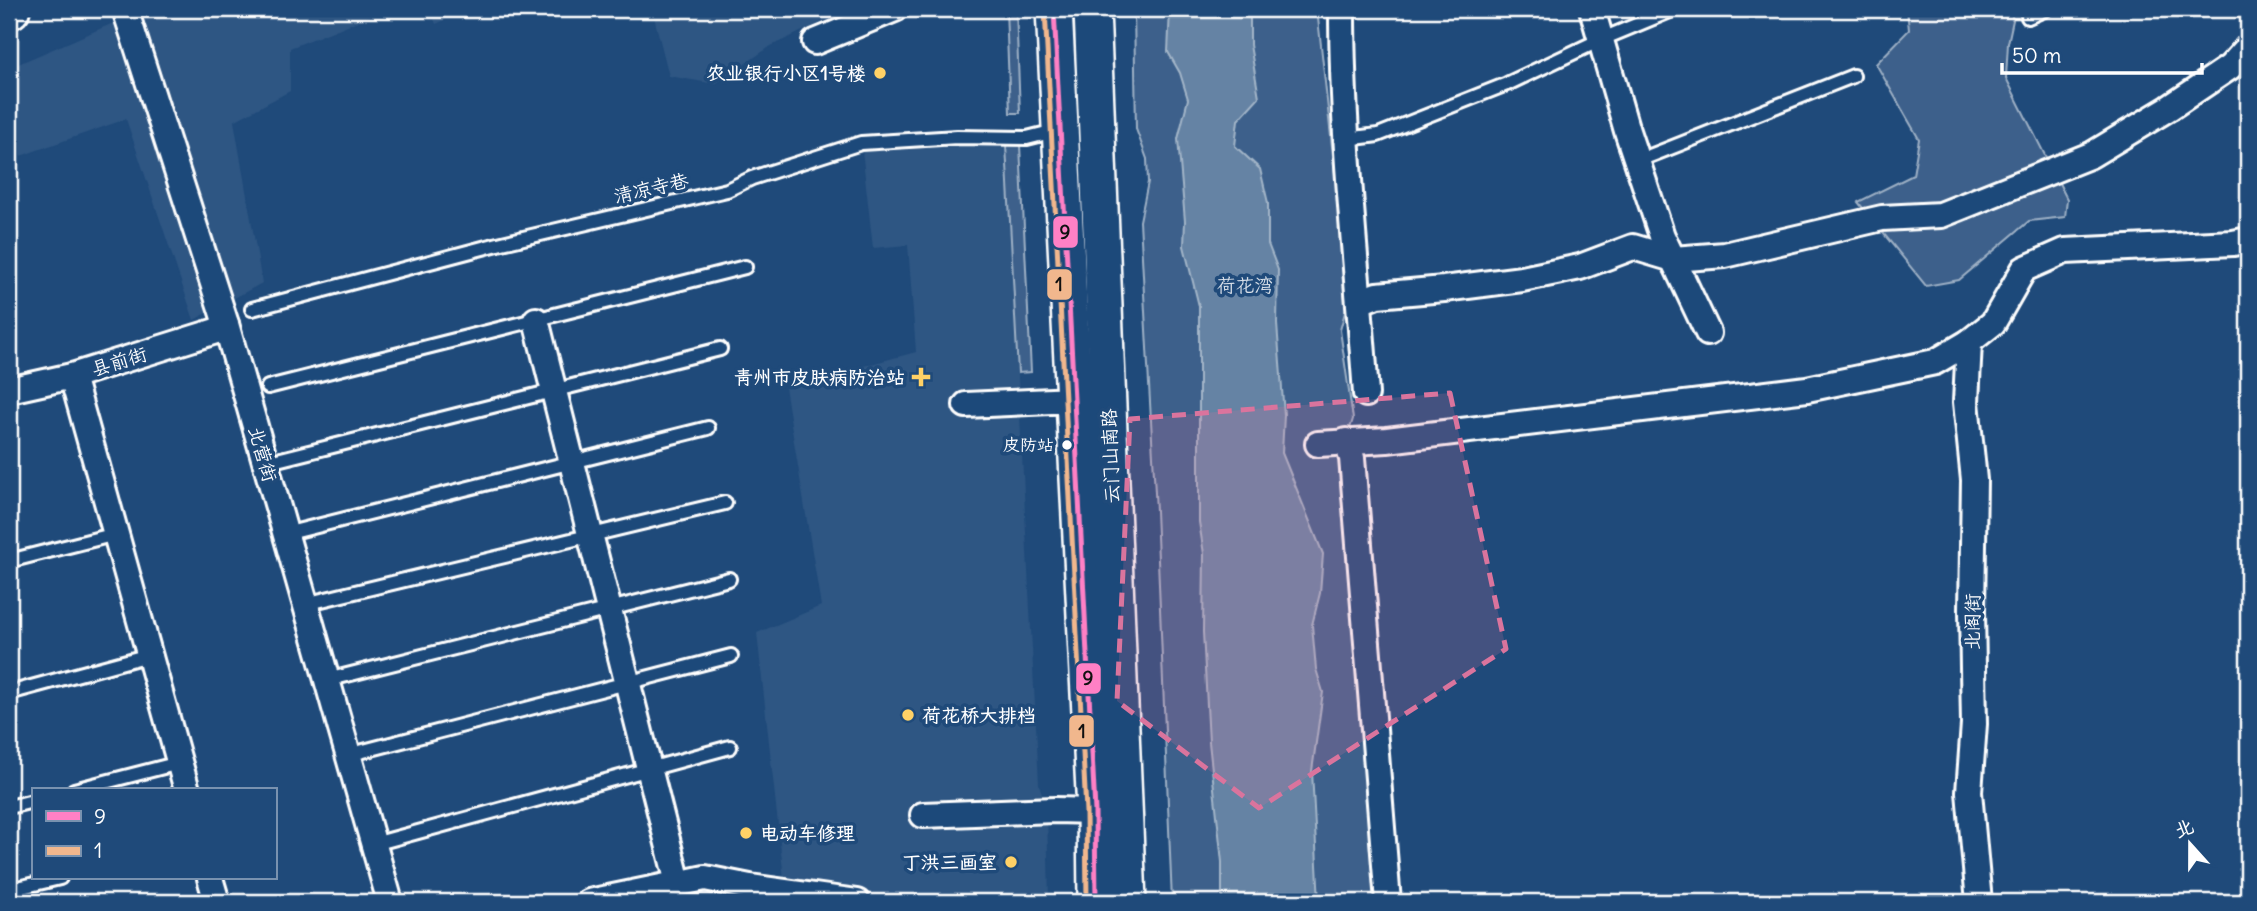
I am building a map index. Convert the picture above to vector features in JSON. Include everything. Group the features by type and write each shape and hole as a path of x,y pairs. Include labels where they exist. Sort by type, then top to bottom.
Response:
{"main road":[{"name":"云门山南路","path":"1054,9 1095,811 1096,902"},
{"name":"云门山南路","path":"1092,9 1128,902"},
{"path":"1073,400 1108,399"}],"street":[{"name":"北营街","path":"125,9 226,324 390,902"},
{"path":"815,42 895,9"},
{"path":"1342,9 1342,76 1366,394"},
{"path":"1592,9 1662,236 1708,333"},
{"path":"1359,302 1377,295 1522,279 1580,267 1633,247 1673,259 1725,255 1882,218 1941,215 2091,155 2230,67 2248,47"},
{"path":"1318,444 1387,440 1807,389 1935,362 1993,324 2024,269 2065,251 2248,240"},
{"path":"536,320 678,883"},
{"name":"县前街","path":"9,390 72,376 216,331 226,324"},
{"name":"北阁街","path":"1969,342 1966,402 1974,480 1973,724 1969,792 1979,902"},
{"path":"72,376 186,788"},
{"path":"966,405 1073,400"},
{"path":"1346,441 1352,458 1388,902"},
{"path":"923,815 1095,811"},
{"path":"589,902 705,878 822,900 857,902"},
{"path":"212,880 217,902"}],"lane":[{"path":"1347,139 1378,135 1404,125 1507,84 1600,40 1675,9"},
{"path":"2028,17 2046,9"},
{"path":"1637,161 1853,76"},
{"name":"清凉寺巷","path":"252,309 498,244 727,190 752,178 861,143 957,137 1027,138 1059,130"},
{"path":"268,387 745,267"},
{"path":"265,463 720,349"},
{"path":"285,534 708,428"},
{"path":"305,604 725,503"},
{"path":"9,561 116,534"},
{"path":"327,680 730,579"},
{"path":"9,693 149,655"},
{"path":"348,755 731,656"},
{"path":"374,844 730,747"},
{"path":"82,788 179,763"},
{"path":"9,807 32,801"},
{"path":"9,890 52,880"}],"highlighted area":[{"path":"1450,393 1506,649 1259,808 1117,701 1130,419"}],"shaded area":[{"path":"146,9 388,9 290,48 290,91 234,121 262,283 194,320 126,119 9,160 9,68"},
{"path":"430,9 469,9 436,24"},
{"path":"652,9 849,9 771,46 715,84 669,76"},
{"path":"1170,9 1247,9 1250,19 1250,45 1259,97 1238,120 1235,146 1260,169 1268,203 1268,244 1278,270 1277,324 1284,415 1282,453 1323,554 1320,593 1312,625 1316,669 1323,692 1312,771 1319,902 1222,902 1222,862 1209,742 1203,632 1204,554 1199,522 1199,306 1184,246 1185,221 1178,139 1188,99 1180,73 1168,52"},
{"path":"1006,145 1039,784 1047,810 1049,902 923,902 784,879 757,633 821,606 785,387 916,352 908,245 873,248 862,150"}],"green space":[{"path":"1006,9 1016,9 1020,113 1010,113"},
{"name":"荷花湾","path":"1134,9 1317,9 1348,293 1340,330 1353,419 1346,441 1376,902 1172,902 1156,511 1140,221 1148,182 1147,159 1136,129"},
{"path":"1907,9 2010,9 2013,20 2008,43 2006,78 2067,199 2065,217 2029,221 1959,280 1926,286 1858,202 1913,175 1919,139 1876,64 1909,30"},
{"path":"1006,145 1020,145 1031,372 1018,373"}],"transit line":[{"name":"1","path":"1045,9 1086,811 1087,902"},
{"name":"9","path":"1054,9 1095,811 1096,902"}],"place":[{"name":"农业银行小区1号楼","path":"880,73"},
{"name":"青州市皮肤病防治站","path":"921,377"},
{"name":"皮防站","path":"1067,445"},
{"name":"荷花桥大排档","path":"908,715"},
{"name":"电动车修理","path":"746,833"},
{"name":"丁洪三画室","path":"1011,862"}]}
